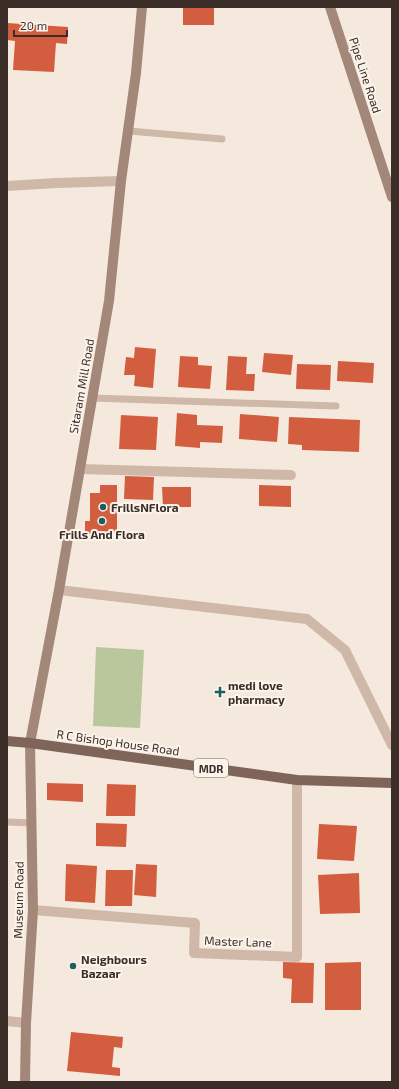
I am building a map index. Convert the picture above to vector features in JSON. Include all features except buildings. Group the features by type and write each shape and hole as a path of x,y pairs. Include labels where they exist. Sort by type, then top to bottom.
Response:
{"main road":[{"name":"Sitaram Mill Road","path":"30,743 59,590 109,301 121,181 129,132 142,7"},
{"name":"Pipe Line Road","path":"330,7 392,198"},
{"path":"7,741 30,743"},
{"name":"R C Bishop House Road","path":"30,743 297,780 392,783"},
{"name":"Museum Road","path":"25,1082 26,1023 33,910 30,743"}],"street":[{"path":"7,186 121,181"},
{"path":"80,469 291,475"},
{"path":"59,590 307,619 345,650 392,745"},
{"name":"Master Lane","path":"33,910 195,923 194,952 297,957 297,780"},
{"path":"7,1021 26,1023"}],"lane":[{"path":"129,132 222,139"},
{"path":"92,398 336,406"},
{"path":"7,822 32,822"}],"green space":[{"path":"96,647 144,650 140,728 93,726"}],"place":[{"name":"FrillsNFlora","path":"103,507"},
{"name":"Frills And Flora","path":"102,521"},
{"name":"medi love pharmacy","path":"220,692"},
{"name":"Neighbours Bazaar","path":"73,966"}]}
